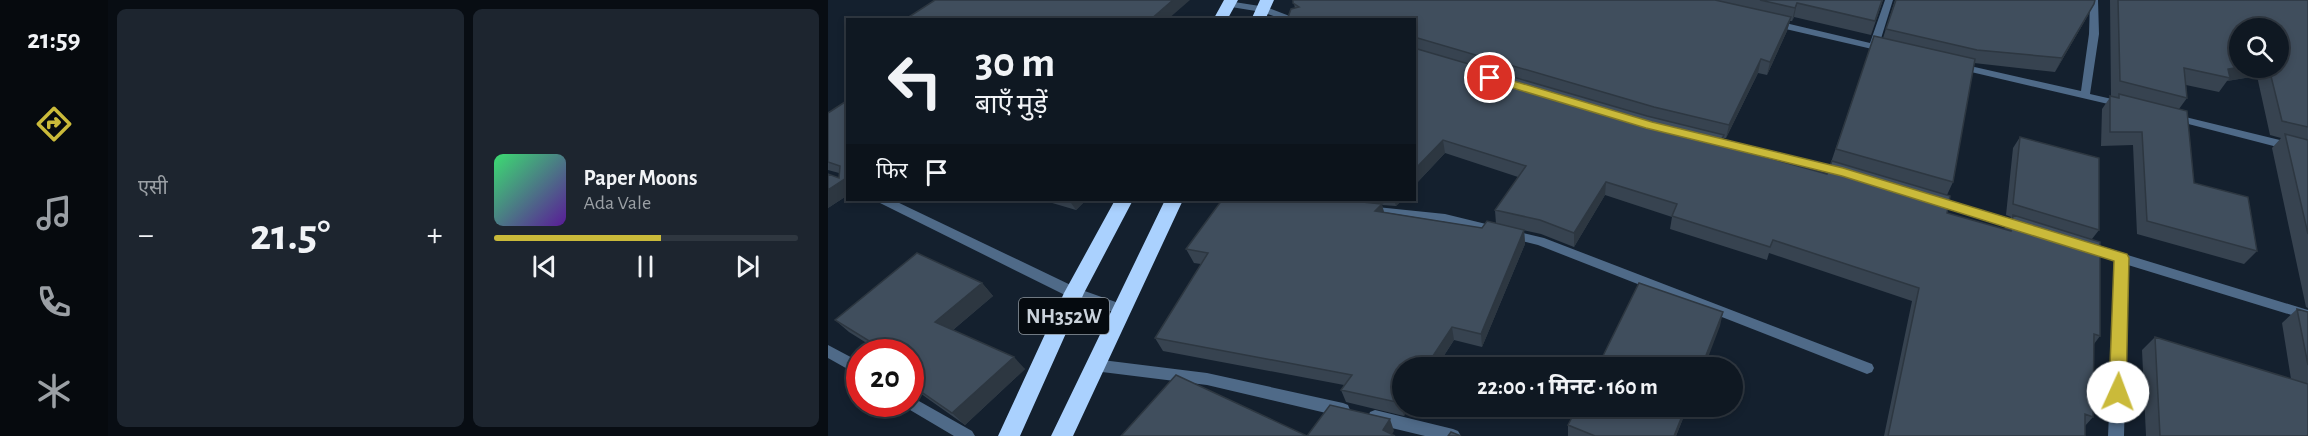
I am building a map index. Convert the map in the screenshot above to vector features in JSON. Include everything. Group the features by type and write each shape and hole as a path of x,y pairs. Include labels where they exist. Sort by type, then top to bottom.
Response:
{"highway":[{"path":"1221,18 1229,2"},
{"name":"NH352W","path":"1009,436 1074,293 1123,201"},
{"name":"NH352W","path":"1062,436 1094,364 1174,201"}],"street":[{"path":"1874,46 1889,0"},
{"path":"2085,96 2094,34 2094,0"},
{"path":"1229,2 1289,18"},
{"path":"1767,21 1896,52"},
{"path":"1940,62 2137,108"},
{"path":"2160,114 2308,151"},
{"path":"1696,137 1854,176"},
{"path":"1921,196 2032,231"},
{"path":"886,201 1074,293 1122,309"},
{"path":"1354,208 1445,218 1540,241 1867,368"},
{"path":"2077,244 2308,315"},
{"path":"2116,436 2122,258"},
{"path":"828,351 846,362"},
{"path":"1094,364 1207,378 1454,436"},
{"path":"924,410 967,436"}],"building":[{"path":"935,0 1173,0 1152,18 907,18"},
{"path":"1293,0 1715,0 1791,17 1770,62 1761,59 1729,125 1654,107 1416,38 1416,18 1288,18 1291,9 1299,7 1293,3"},
{"path":"1760,0 1882,0 1875,21 1797,3 1795,8"},
{"path":"1896,0 2095,0 2062,58 1977,50 1886,29"},
{"path":"2118,0 2308,0 2308,127 2282,121 2271,78 2289,78 2289,18 2229,18 2229,78 2184,68 2187,98 2120,81"},
{"path":"1874,36 1975,59 1953,182 1836,149"},
{"path":"1416,49 1647,116 1724,135 1719,144 1827,174 1832,161 1950,196 1947,213 2011,231 2013,215 2100,242 2100,336 2094,334 2093,417 2085,414 2085,436 1888,436 1919,288 1773,240 1770,247 1672,216 1677,204 1606,182 1574,233 1540,220 1495,210 1526,166 1443,140 1416,168"},
{"path":"2119,94 2187,111 2194,183 2248,197 2257,251 2147,221 2142,132 2110,132 2110,96 2119,98"},
{"path":"846,101 846,178 828,190 828,174 839,178 840,166 828,162 828,113"},
{"path":"2285,134 2308,140 2308,234"},
{"path":"2020,137 2099,158 2099,230 2013,204"},
{"path":"1221,201 1352,201 1382,204 1375,211 1482,228 1487,221 1524,230 1481,334 1452,327 1432,357 1392,357 1392,401 1341,390 1352,375 1155,338 1208,253 1186,249"},
{"path":"917,253 982,283 935,322 1014,357 952,413 924,394 924,339 866,339 835,320"},
{"path":"1639,283 1723,312 1705,357 1602,357"},
{"path":"2297,309 2308,312 2308,365"},
{"path":"2155,337 2308,384 2308,436 2160,436"},
{"path":"1176,375 1307,436 1121,436"},
{"path":"1330,405 1390,419 1383,430 1395,436 1307,436"},
{"path":"1572,417 1682,417 1674,436 1595,436 1568,425"},
{"path":"1451,432 1461,436 1448,436"}],"route":[{"path":"1490,78 1650,126 1843,172 2122,258 2118,392"}]}
